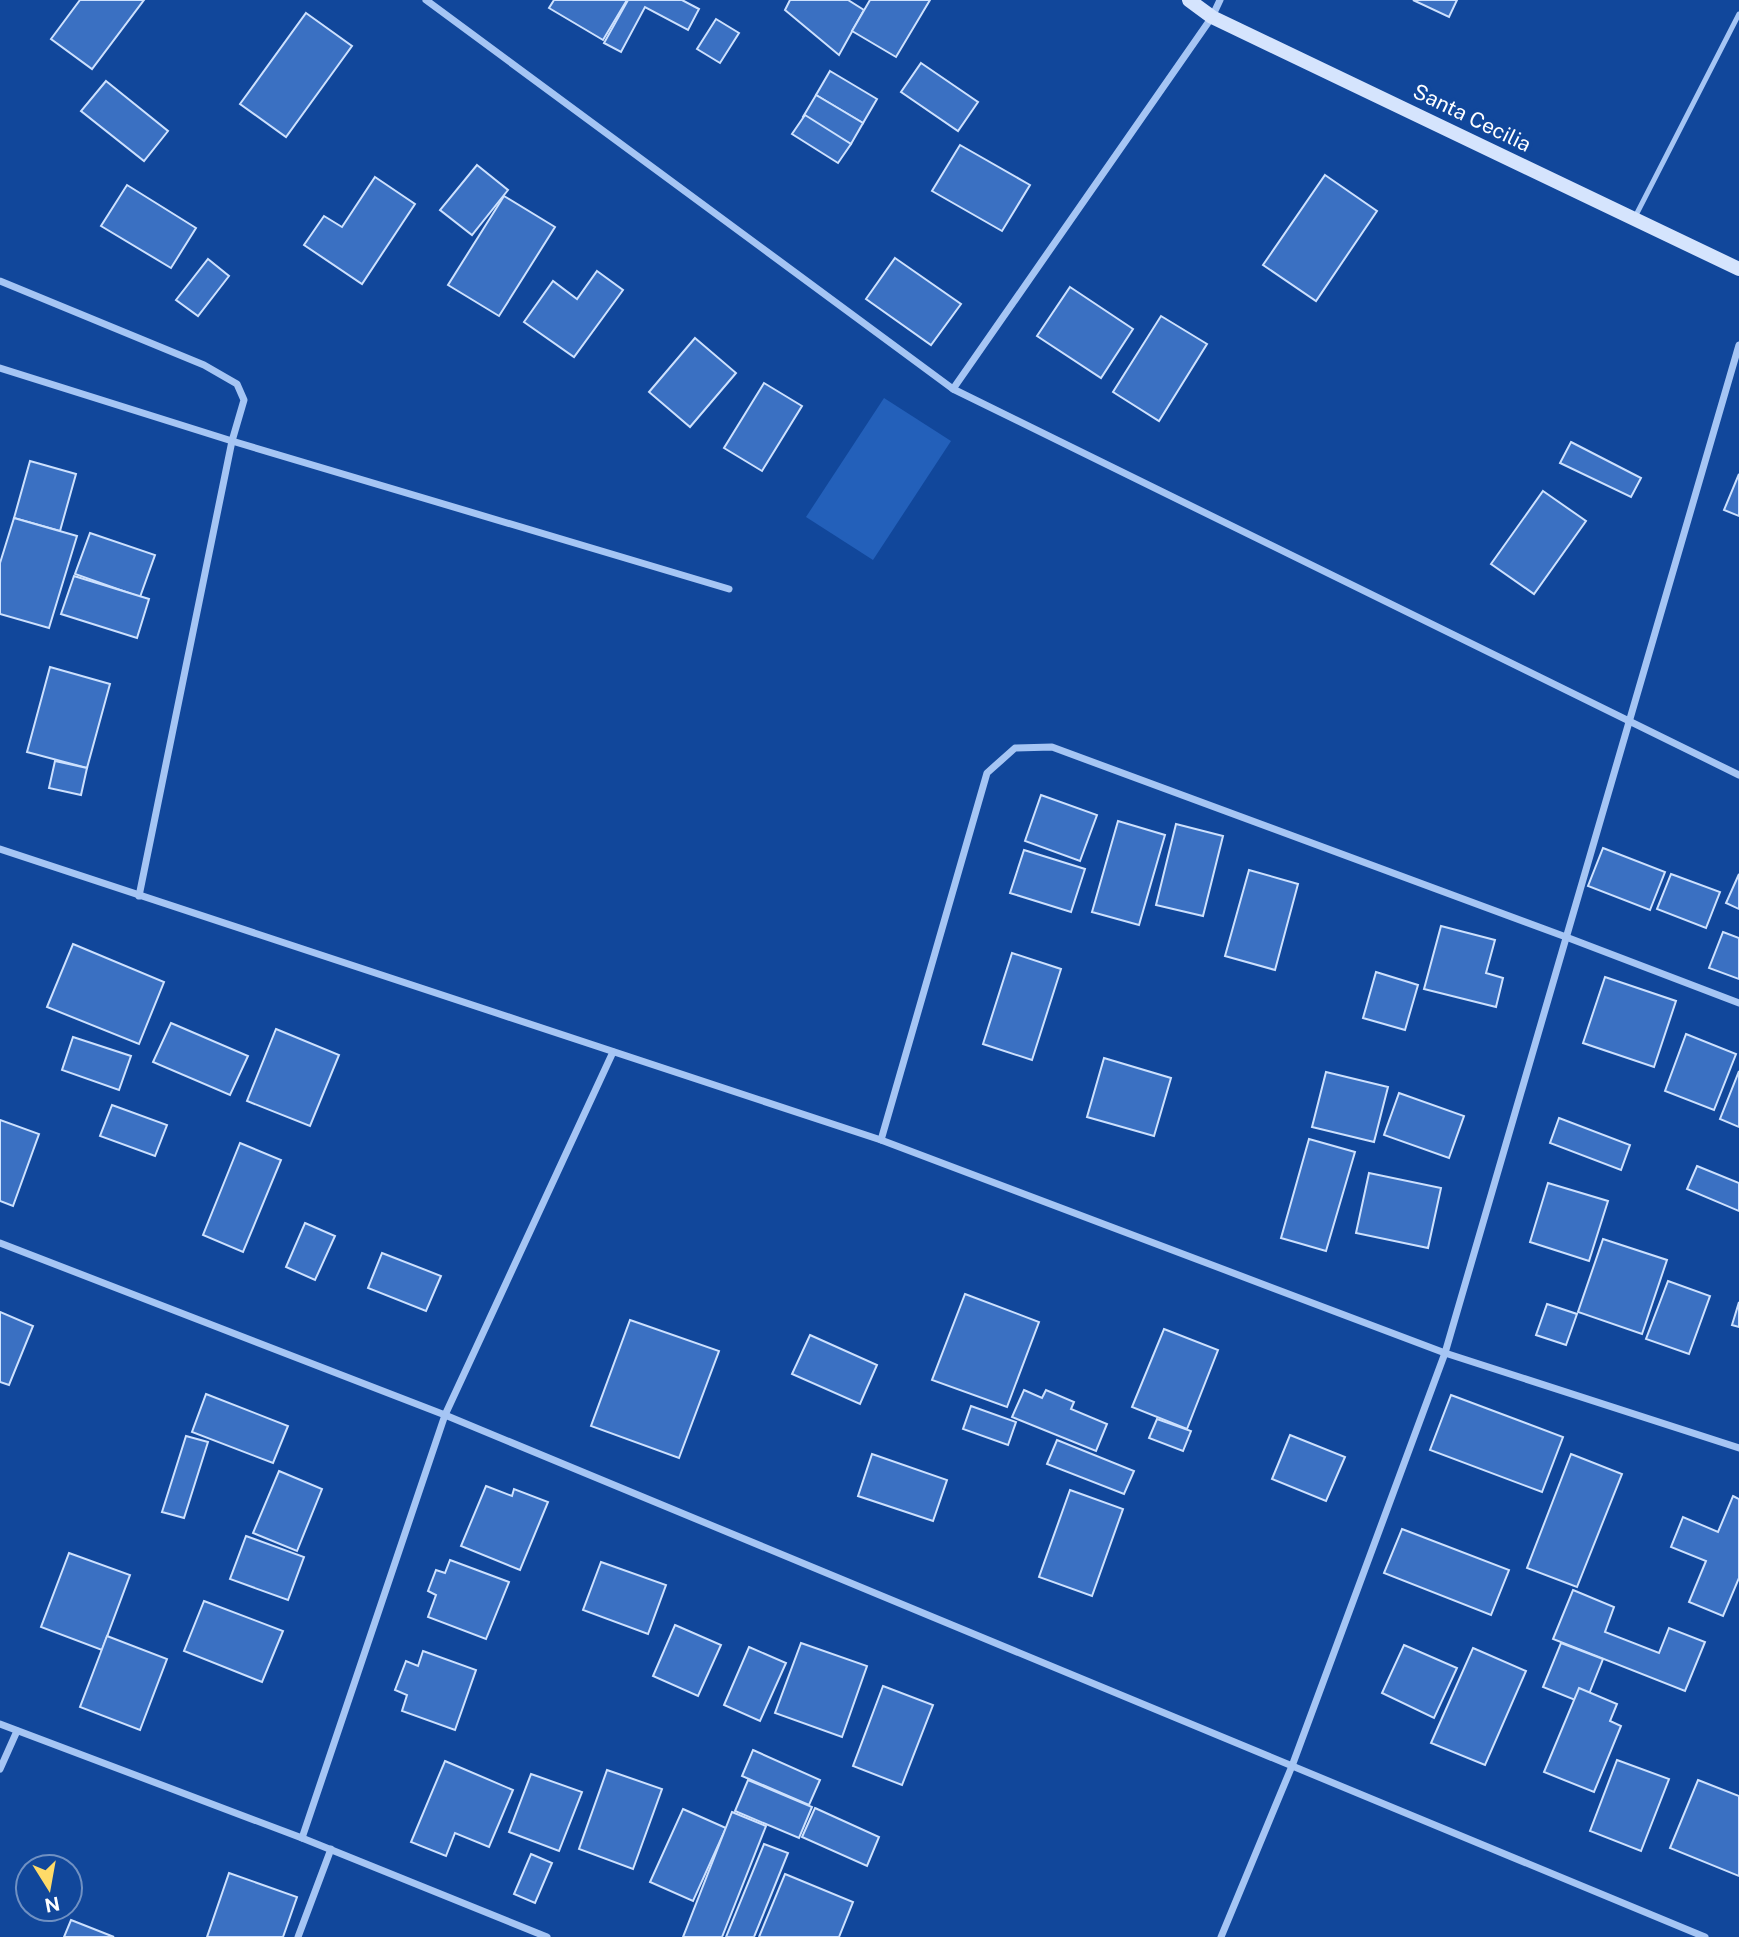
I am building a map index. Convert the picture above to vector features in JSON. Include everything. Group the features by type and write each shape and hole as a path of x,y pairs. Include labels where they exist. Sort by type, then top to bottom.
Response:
{"street":[{"path":"426,0 953,389 1739,775"},
{"name":"Santa Cecilia","path":"1189,0 1212,17 1739,269"},
{"path":"953,389 1212,17 1220,0"},
{"path":"0,281 204,365 237,384 244,400 232,441 139,896"},
{"path":"1221,1937 1292,1766 1445,1353 1739,345"},
{"path":"0,368 232,441 729,589"},
{"path":"881,1140 987,773 1015,748 1052,747 1739,1003"},
{"path":"0,849 881,1140 1445,1353 1739,1448"},
{"path":"302,1838 445,1415 613,1052"},
{"path":"0,1243 445,1415 1705,1937"},
{"path":"0,1724 331,1849 547,1937"},
{"path":"0,1769 17,1731"},
{"path":"298,1937 331,1849"}],"lane":[{"path":"1634,218 1739,14"}],"shaded area":[{"path":"884,398 951,441 873,560 806,517"}],"building":[{"path":"80,0 144,0 92,69 51,39"},
{"path":"554,0 627,0 603,40 549,8"},
{"path":"628,0 682,0 699,9 688,30 645,7 621,52 604,43"},
{"path":"790,0 848,0 864,10 839,55 785,10"},
{"path":"870,0 930,0 896,57 852,31"},
{"path":"1413,0 1457,0 1449,17"},
{"path":"306,13 352,46 286,137 240,104"},
{"path":"716,19 739,33 720,63 697,49"},
{"path":"921,63 978,102 958,131 901,92"},
{"path":"830,71 877,99 863,123 816,95"},
{"path":"106,81 168,131 144,161 81,111"},
{"path":"816,95 863,123 851,144 803,117"},
{"path":"805,115 851,144 838,163 792,134"},
{"path":"960,145 1030,185 1002,231 932,191"},
{"path":"477,165 508,190 472,235 440,210"},
{"path":"1325,175 1377,211 1316,301 1263,265"},
{"path":"375,177 415,204 362,284 304,245 324,216 342,227"},
{"path":"127,185 196,228 171,268 101,226"},
{"path":"504,196 555,227 499,316 448,285"},
{"path":"895,258 961,304 931,345 866,299"},
{"path":"208,259 229,276 198,316 176,300"},
{"path":"597,271 623,290 574,357 524,322 553,281 577,299"},
{"path":"1070,287 1133,329 1101,378 1037,336"},
{"path":"1161,316 1207,344 1159,421 1113,392"},
{"path":"695,338 736,373 690,427 649,392"},
{"path":"764,383 802,406 762,471 724,448"},
{"path":"1571,442 1641,478 1631,497 1560,463"},
{"path":"30,461 76,474 60,531 14,518"},
{"path":"1739,474 1739,516 1724,510"},
{"path":"1543,491 1586,521 1534,594 1491,564"},
{"path":"14,518 77,536 49,628 0,614 0,563"},
{"path":"90,533 155,555 140,597 75,574"},
{"path":"74,576 149,599 137,638 61,614"},
{"path":"50,667 110,684 87,768 27,752"},
{"path":"55,761 87,768 81,795 49,788"},
{"path":"1041,795 1097,815 1080,861 1025,841"},
{"path":"1118,821 1165,835 1139,925 1092,912"},
{"path":"1176,824 1223,836 1203,916 1156,905"},
{"path":"1603,848 1665,872 1650,910 1588,886"},
{"path":"1024,850 1085,869 1071,912 1010,893"},
{"path":"1249,870 1298,884 1275,970 1225,956"},
{"path":"1671,874 1720,892 1706,928 1657,909"},
{"path":"1739,874 1739,909 1726,903"},
{"path":"1441,926 1495,940 1486,973 1503,978 1496,1007 1424,989"},
{"path":"1723,932 1739,938 1739,979 1709,968"},
{"path":"73,944 164,982 139,1044 47,1007"},
{"path":"1012,953 1061,969 1032,1060 983,1044"},
{"path":"1376,972 1418,985 1405,1030 1363,1018"},
{"path":"1605,977 1676,1001 1654,1067 1583,1043"},
{"path":"171,1023 248,1056 230,1095 153,1062"},
{"path":"276,1029 339,1055 310,1126 247,1101"},
{"path":"1686,1034 1736,1054 1714,1110 1665,1091"},
{"path":"73,1037 131,1056 119,1090 62,1070"},
{"path":"1104,1058 1171,1078 1154,1136 1087,1117"},
{"path":"1739,1071 1739,1127 1720,1119"},
{"path":"1326,1072 1388,1087 1374,1142 1312,1127"},
{"path":"1399,1093 1464,1116 1449,1158 1384,1135"},
{"path":"112,1105 167,1125 155,1156 100,1136"},
{"path":"1559,1118 1630,1145 1621,1170 1550,1143"},
{"path":"0,1120 39,1134 13,1206 0,1201"},
{"path":"1309,1139 1355,1152 1326,1251 1281,1238"},
{"path":"240,1143 281,1160 243,1252 203,1235"},
{"path":"1697,1166 1739,1183 1739,1211 1687,1189"},
{"path":"1369,1173 1441,1188 1428,1248 1356,1233"},
{"path":"1548,1183 1608,1201 1589,1261 1530,1242"},
{"path":"305,1223 335,1236 315,1280 286,1267"},
{"path":"1603,1239 1667,1260 1642,1334 1578,1312"},
{"path":"382,1253 441,1276 426,1311 368,1288"},
{"path":"1668,1281 1710,1296 1689,1354 1646,1339"},
{"path":"965,1294 1039,1322 1007,1407 932,1380"},
{"path":"1739,1302 1739,1327 1732,1325"},
{"path":"1547,1304 1577,1314 1566,1345 1536,1335"},
{"path":"0,1312 33,1326 9,1385 0,1382"},
{"path":"630,1320 719,1351 679,1458 591,1426"},
{"path":"1164,1329 1218,1350 1187,1429 1132,1407"},
{"path":"810,1335 877,1365 860,1404 792,1374"},
{"path":"1024,1390 1042,1398 1046,1390 1074,1402 1071,1409 1107,1424 1096,1451 1012,1417"},
{"path":"206,1394 288,1426 273,1463 192,1432"},
{"path":"1451,1395 1563,1437 1542,1492 1430,1450"},
{"path":"971,1406 1016,1422 1008,1445 963,1429"},
{"path":"1157,1419 1191,1431 1183,1451 1149,1438"},
{"path":"1290,1435 1345,1457 1326,1501 1272,1479"},
{"path":"186,1436 208,1442 184,1518 162,1512"},
{"path":"1057,1440 1134,1471 1124,1494 1047,1464"},
{"path":"872,1454 947,1480 933,1521 858,1496"},
{"path":"1571,1454 1622,1474 1577,1587 1527,1568"},
{"path":"279,1471 322,1489 297,1551 253,1533"},
{"path":"486,1486 512,1496 514,1489 548,1502 520,1570 461,1546"},
{"path":"1070,1490 1123,1509 1092,1596 1039,1577"},
{"path":"1733,1496 1739,1499 1739,1578 1723,1616 1689,1602 1706,1561 1671,1547 1683,1517 1718,1532"},
{"path":"1402,1529 1509,1570 1491,1615 1384,1573"},
{"path":"246,1536 304,1557 288,1600 230,1579"},
{"path":"69,1553 130,1575 102,1650 41,1627"},
{"path":"450,1560 509,1582 486,1639 428,1617 436,1595 428,1591 436,1570 445,1573"},
{"path":"601,1562 666,1585 648,1634 583,1610"},
{"path":"1573,1590 1614,1607 1605,1632 1659,1653 1669,1628 1705,1642 1685,1691 1553,1639"},
{"path":"204,1601 283,1631 262,1682 184,1651"},
{"path":"675,1625 721,1645 698,1696 653,1676"},
{"path":"107,1636 167,1659 140,1730 80,1707"},
{"path":"801,1643 867,1666 842,1737 775,1713"},
{"path":"1561,1643 1603,1659 1585,1704 1543,1687"},
{"path":"1404,1645 1457,1668 1434,1718 1382,1693"},
{"path":"749,1647 786,1663 760,1721 724,1705"},
{"path":"1473,1648 1526,1671 1485,1765 1431,1743"},
{"path":"423,1651 476,1670 455,1730 402,1711 407,1695 395,1690 406,1661 418,1666"},
{"path":"883,1686 933,1705 902,1785 853,1766"},
{"path":"1579,1688 1617,1704 1610,1721 1621,1726 1594,1792 1544,1772"},
{"path":"753,1750 820,1780 809,1805 742,1776"},
{"path":"1617,1760 1669,1779 1641,1851 1590,1831"},
{"path":"445,1761 513,1790 489,1847 455,1833 446,1856 411,1842"},
{"path":"607,1770 662,1789 633,1869 579,1849"},
{"path":"531,1774 582,1792 559,1851 509,1832"},
{"path":"748,1780 812,1807 799,1838 735,1811"},
{"path":"1698,1780 1739,1796 1739,1876 1670,1848"},
{"path":"815,1808 879,1837 867,1866 802,1837"},
{"path":"683,1809 726,1828 693,1901 650,1882"},
{"path":"732,1812 766,1826 722,1937 683,1937"},
{"path":"764,1844 788,1853 754,1937 726,1937"},
{"path":"531,1854 552,1863 535,1903 514,1894"},
{"path":"229,1873 297,1897 283,1937 207,1937"},
{"path":"785,1874 853,1902 839,1937 759,1937"},
{"path":"70,1923 79,1923 114,1937 64,1937"}]}
